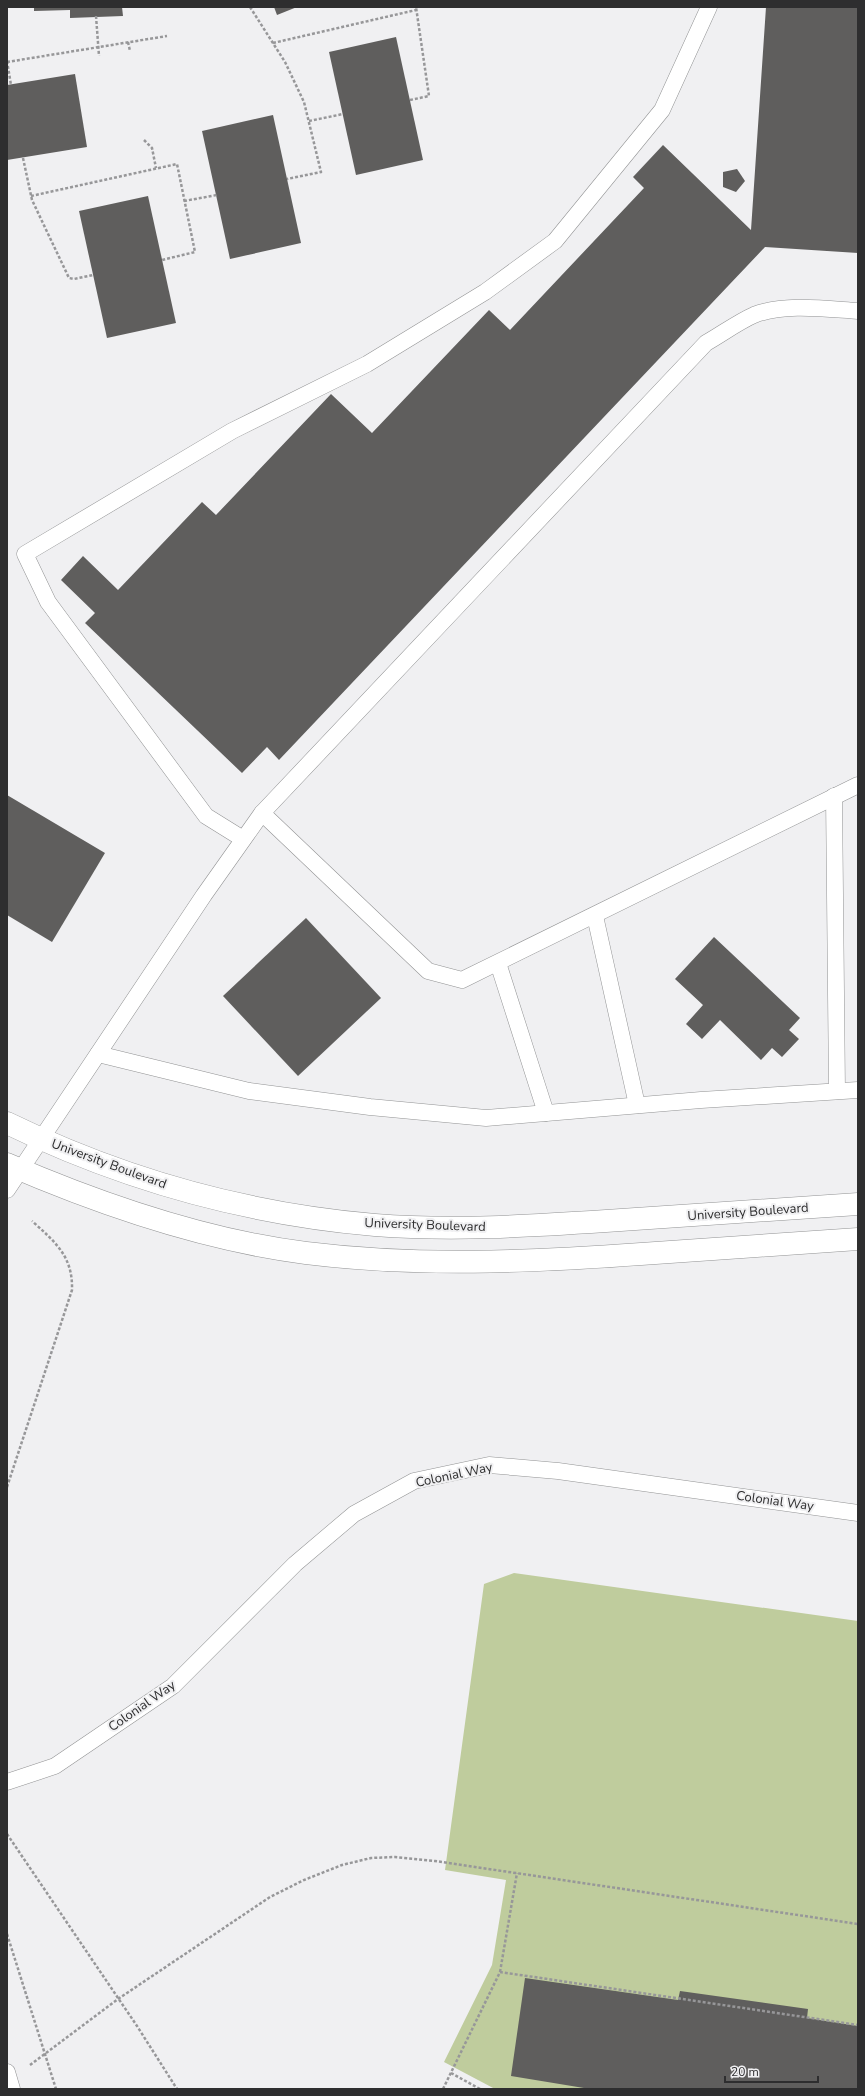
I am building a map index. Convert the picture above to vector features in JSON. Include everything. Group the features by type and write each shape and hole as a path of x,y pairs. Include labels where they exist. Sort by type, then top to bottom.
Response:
{"main road":[{"name":"University Boulevard","path":"7,1123 41,1139 110,1167 201,1194 243,1205 306,1217 375,1225 434,1228 499,1227 858,1204"},
{"path":"14,1167 112,1205 178,1226 245,1242 305,1253 376,1260 443,1263 507,1262 858,1239"}],"lane":[{"path":"243,839 206,816 48,602 25,554 232,431 367,364 485,292 555,241 662,110 709,7"},
{"path":"7,1190 14,1167 41,1139 262,813 706,343 755,315 770,311 800,308 858,311"},
{"path":"262,813 428,970 462,980 595,916 858,785"},
{"path":"834,796 838,1091"},
{"path":"595,916 637,1105"},
{"path":"498,963 546,1113"},
{"path":"98,1054 249,1091 370,1107 486,1118 637,1105 858,1090"},
{"name":"Colonial Way","path":"7,1782 55,1766 173,1686 295,1564 354,1514 414,1482 489,1465 558,1471 858,1513"},
{"path":"7,2072 12,2089"}],"path":[{"path":"250,7 291,72 304,102 321,172 287,179"},
{"path":"273,43 416,8 429,96 410,100"},
{"path":"96,16 100,56"},
{"path":"11,85 7,62 167,36"},
{"path":"128,42 130,51"},
{"path":"309,121 343,114"},
{"path":"144,140 152,148 156,168"},
{"path":"23,158 31,196 69,278 74,279 93,275"},
{"path":"31,196 177,164 195,252 162,260"},
{"path":"184,201 217,195"},
{"path":"7,1487 72,1290 70,1265 64,1254 57,1244 32,1221"},
{"path":"7,1834 177,2089"},
{"path":"28,2067 118,1999 270,1897 304,1880 342,1865 371,1858 395,1857 435,1861 858,1924"},
{"path":"444,2089 500,1972 517,1873"},
{"path":"7,1934 46,2053 56,2089"},
{"path":"500,1972 858,2025"},
{"path":"451,2074 480,2089"}],"green space":[{"path":"514,1573 858,1621 858,2089 495,2089 444,2062 492,1965 506,1880 445,1870 484,1584"}],"building":[{"path":"34,7 122,7 123,16 70,18 70,10 34,11"},
{"path":"274,7 297,7 277,15"},
{"path":"766,7 858,7 858,253 765,247 279,760 267,747 242,773 85,623 95,613 61,580 83,556 118,590 202,502 216,515 331,394 372,433 489,310 510,330 644,188 633,177 663,145 751,230"},
{"path":"396,37 423,160 356,175 329,52"},
{"path":"75,74 87,147 7,160 7,85"},
{"path":"273,115 301,243 230,259 202,131"},
{"path":"737,169 745,181 736,192 723,187 723,172"},
{"path":"148,196 176,323 107,338 79,211"},
{"path":"7,795 105,853 52,942 7,915"},
{"path":"306,918 381,998 298,1076 223,996"},
{"path":"714,937 800,1018 789,1030 799,1039 782,1057 772,1048 761,1060 720,1020 702,1039 686,1024 703,1005 675,979"},
{"path":"525,1978 678,2000 680,1991 808,2009 807,2018 858,2026 858,2089 590,2089 511,2076"}]}
